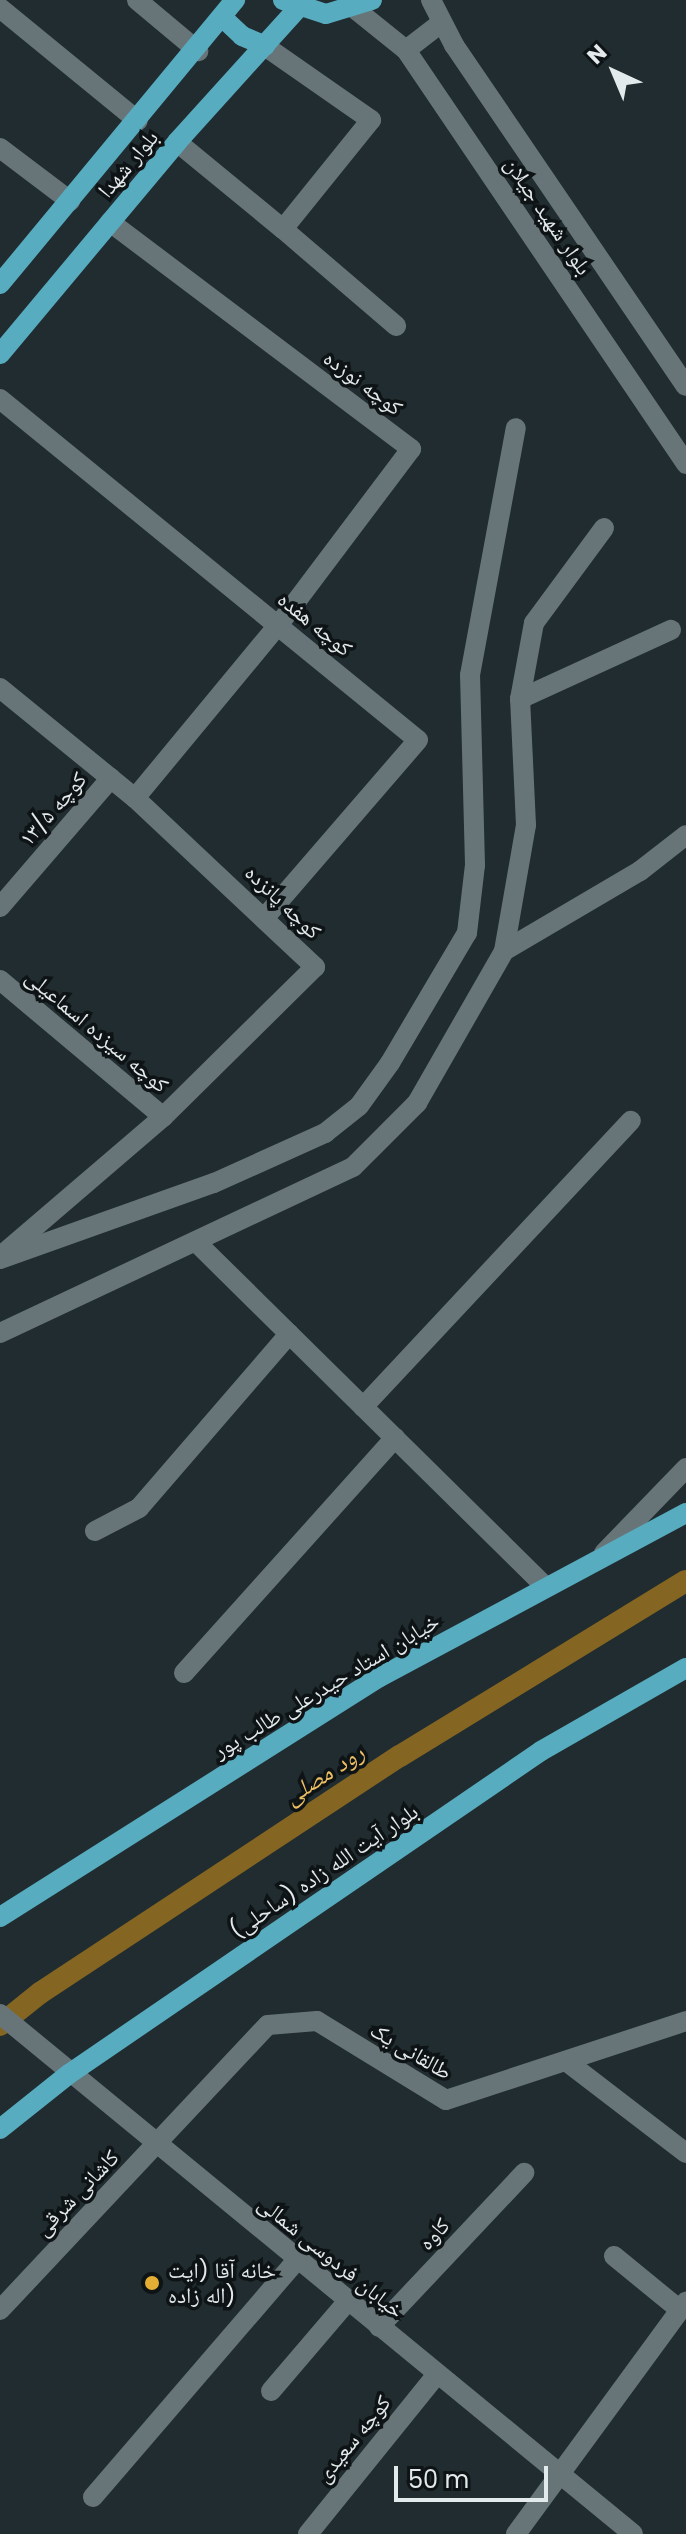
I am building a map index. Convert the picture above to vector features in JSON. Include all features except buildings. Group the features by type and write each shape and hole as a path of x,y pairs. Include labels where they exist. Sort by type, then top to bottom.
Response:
{"main road":[{"name":"بلوار شهدا","path":"2,276 198,51 235,0"},
{"name":"بلوار شهدا","path":"0,354 177,142 265,46 290,4"},
{"path":"290,4 326,14 364,5"},
{"path":"223,18 242,36 265,46"},
{"name":"خیابان استاد حیدرعلی طالب پور","path":"0,1917 380,1677 604,1553 686,1513"},
{"name":"بلوار آیت الله زاده (ساحلی)","path":"0,2129 69,2074 541,1751 686,1668"}],"street":[{"path":"137,0 198,51"},
{"name":"بلوار شهید جیلان","path":"431,0 441,23 686,386"},
{"name":"بلوار شهید جیلان","path":"364,5 406,50 686,464"},
{"path":"7,12 138,121"},
{"path":"406,50 441,23"},
{"path":"265,46 371,120 283,229"},
{"path":"177,142 396,326"},
{"path":"0,148 70,201"},
{"name":"کوچه نوزده","path":"110,222 411,449 279,624"},
{"name":"کوچه هفده","path":"0,399 418,740 265,917"},
{"path":"0,1258 169,1201 325,1133 359,1106 390,1063 467,933 475,865 470,675 516,428"},
{"path":"0,1333 341,1174 386,1138 417,1103 504,951 526,825 520,699 534,623 604,528"},
{"path":"135,798 279,624"},
{"path":"520,699 671,630"},
{"name":"کوچه پانزده","path":"0,688 135,798 315,967 163,1117 0,1258"},
{"name":"کوچه ۱۳/۵","path":"0,907 111,778"},
{"path":"504,951 640,871 686,835"},
{"name":"کوچه سیزده اسماعیلی","path":"0,980 163,1117"},
{"path":"363,1407 631,1121"},
{"path":"196,1242 545,1586"},
{"path":"95,1531 139,1508 289,1334"},
{"path":"184,1673 395,1438"},
{"path":"604,1553 686,1468"},
{"name":"خیابان فردوسی شمالی","path":"0,2014 69,2074 633,2534"},
{"name":"طالقانی یک","path":"156,2145 268,2025 317,2021 446,2100 686,2021"},
{"path":"566,2061 686,2153"},
{"name":"کاشانی شرقی","path":"0,2310 156,2145"},
{"name":"کاوه","path":"379,2327 524,2173"},
{"path":"516,2534 683,2306 614,2256"},
{"path":"93,2497 297,2260"},
{"path":"271,2391 348,2301"},
{"name":"کوچه سعیدی","path":"308,2534 437,2374"}],"waterway":[{"name":"رود مصلی","path":"0,2025 40,1993 400,1756 686,1581"}],"place":[{"name":"خانه آقا (ایت اله زاده)","path":"152,2283"}]}
